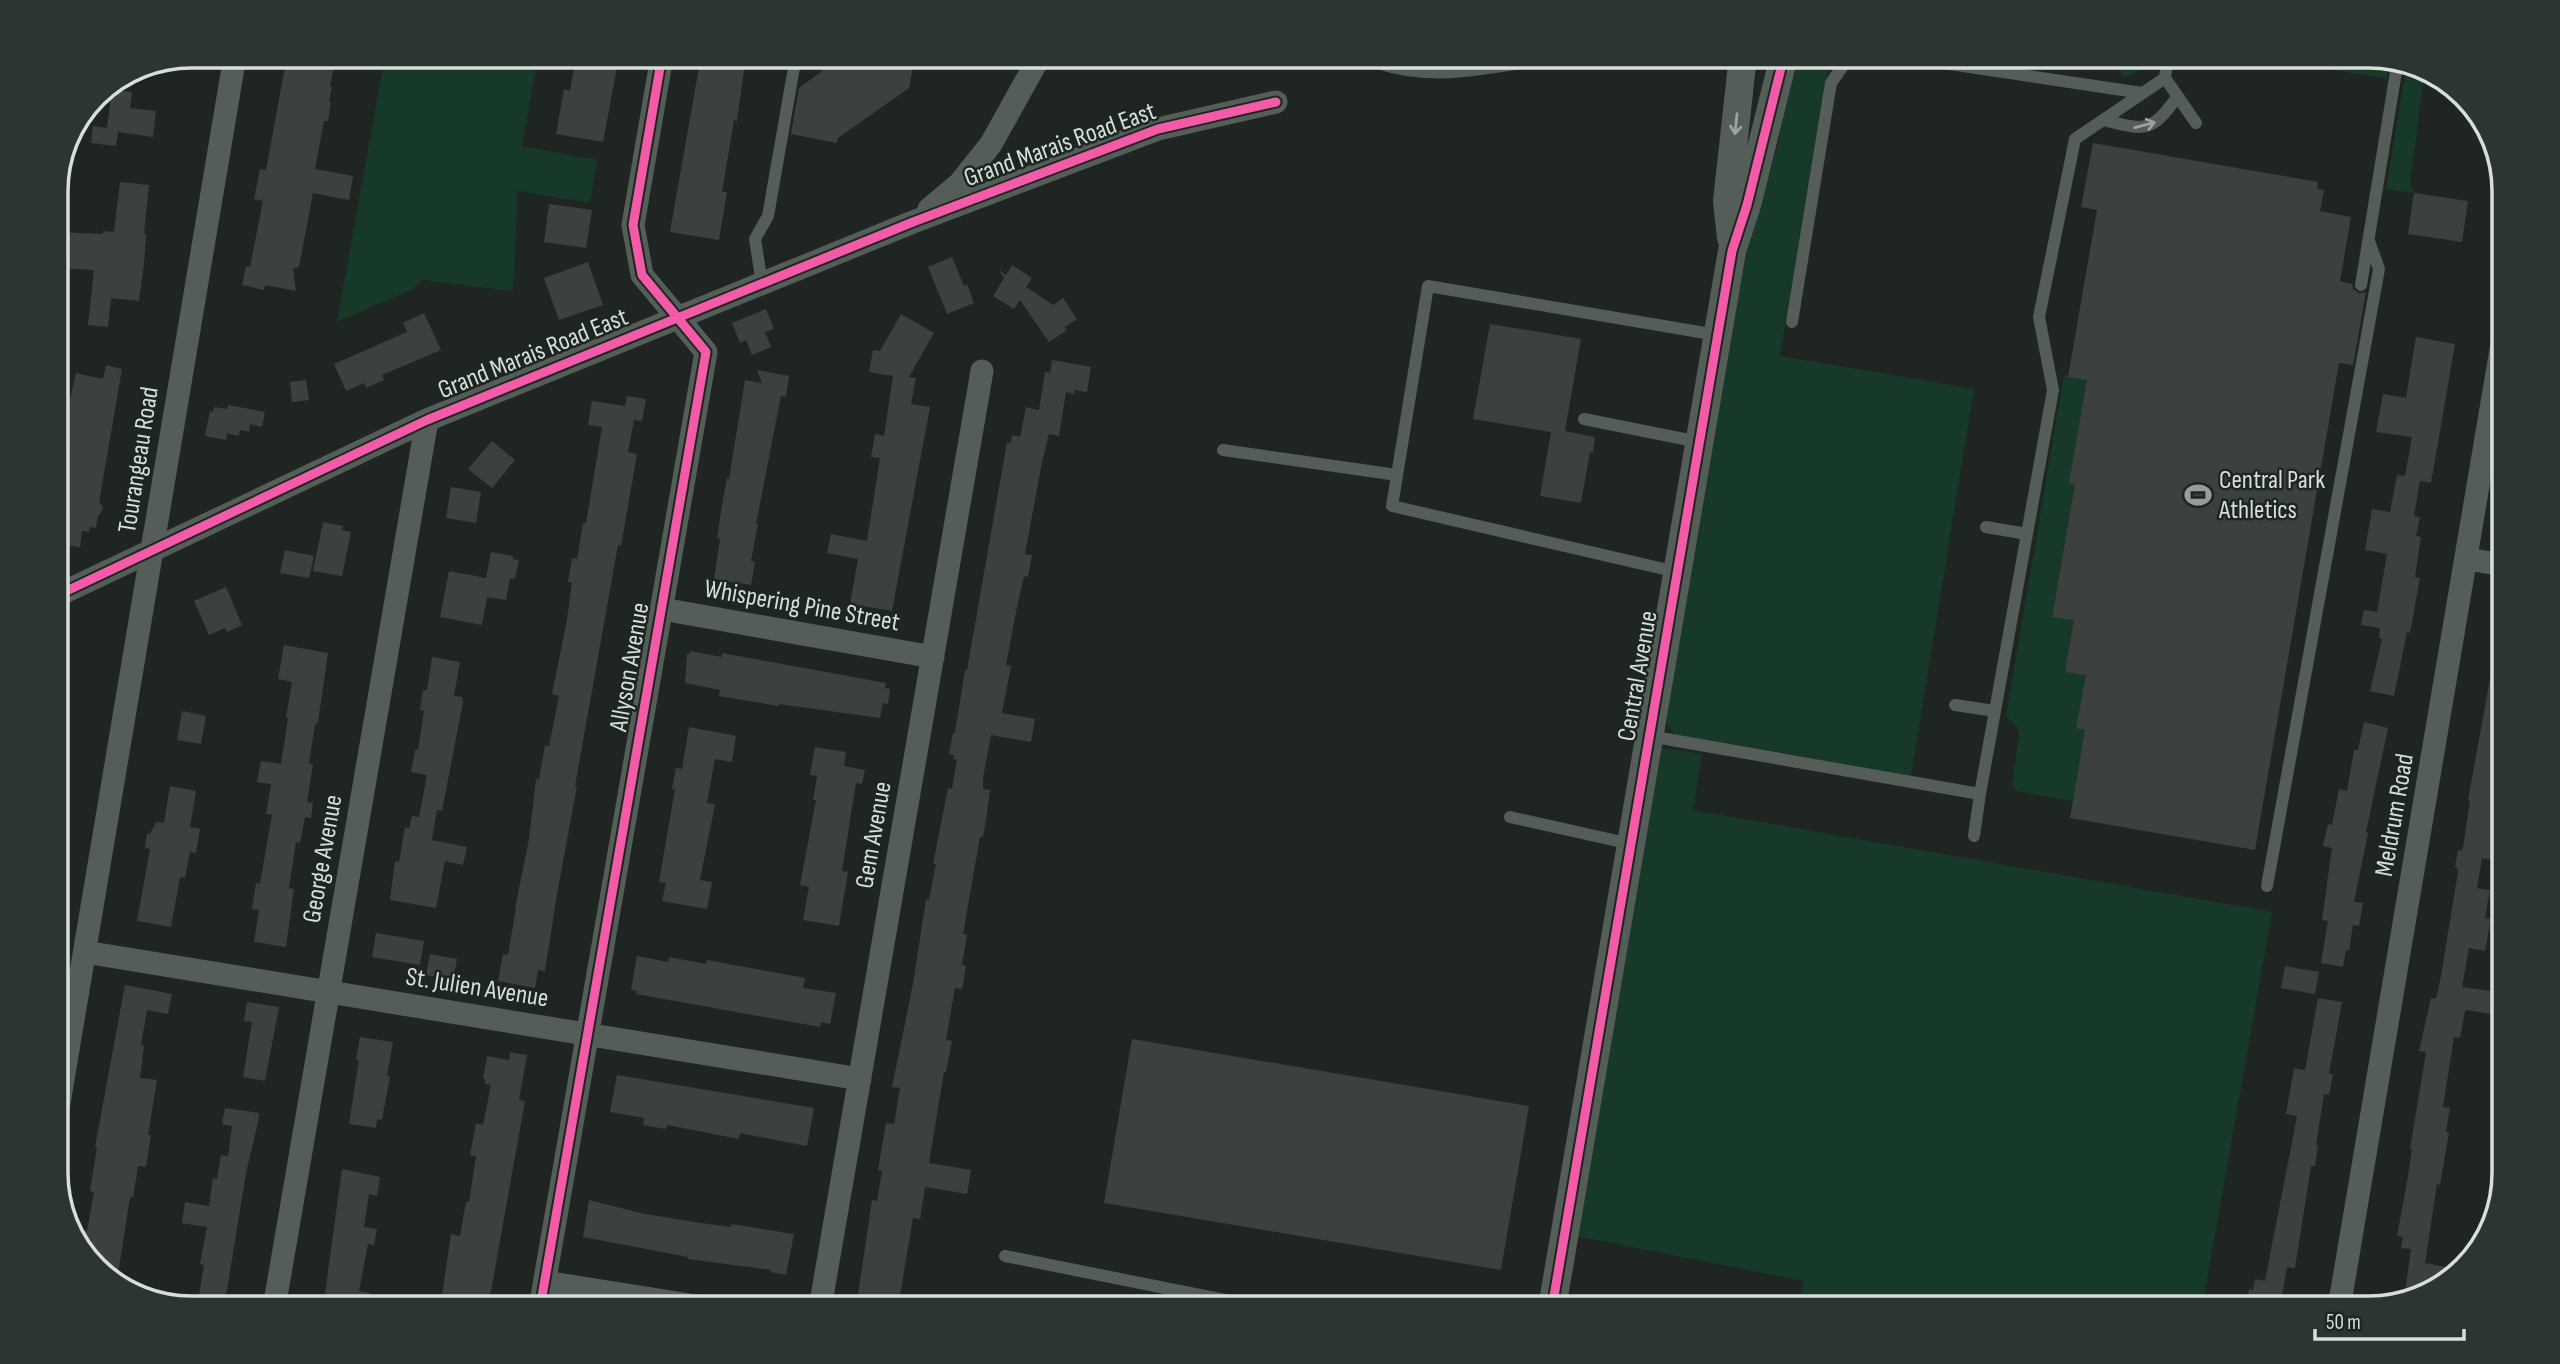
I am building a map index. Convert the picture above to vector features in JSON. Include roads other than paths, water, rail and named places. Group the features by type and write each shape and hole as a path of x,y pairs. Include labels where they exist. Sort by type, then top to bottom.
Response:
{"street":[{"name":"Tourangeau Road","path":"69,1045 233,68"},
{"name":"Allyson Avenue","path":"542,1296 706,352 642,275 633,225 660,68"},
{"name":"Grand Marais Road East","path":"913,222 960,183 991,144 1033,68"},
{"name":"Central Avenue","path":"1732,251 1727,201 1742,68"},
{"name":"Central Avenue","path":"1554,1296 1732,251 1747,205 1781,68"},
{"name":"Grand Marais Road East","path":"69,590 427,420 913,222 1158,129 1276,102"},
{"name":"Gem Avenue","path":"822,1296 982,371"},
{"name":"Meldrum Road","path":"2341,1296 2491,418"},
{"name":"George Avenue","path":"276,1296 427,420"},
{"path":"2467,559 2491,563"},
{"name":"Whispering Pine Street","path":"662,609 933,657"},
{"name":"St. Julien Avenue","path":"85,952 860,1079"},
{"path":"545,1282 633,1296"}],"lane":[{"path":"762,284 755,239 768,216 794,68"},
{"path":"1792,321 1831,83 1842,68"},
{"path":"1976,68 2142,93"},
{"path":"2166,68 2165,78 2196,123"},
{"path":"2361,285 2396,72"},
{"path":"1973,836 2053,390 2039,317 2075,139 2165,78"},
{"path":"2103,120 2137,128 2153,124 2163,116 2177,97"},
{"path":"2267,886 2379,269 2369,241"},
{"path":"1677,572 1392,506 1428,286 1717,335"},
{"path":"1584,419 1699,442"},
{"path":"1223,450 1397,475"},
{"path":"1986,527 2027,534"},
{"path":"1955,705 1995,711"},
{"path":"1649,736 1980,794"},
{"path":"1510,817 1631,844"},
{"path":"1005,1256 1205,1296"}],"place":[{"name":"Central Park Athletics","path":"2198,495"}]}
